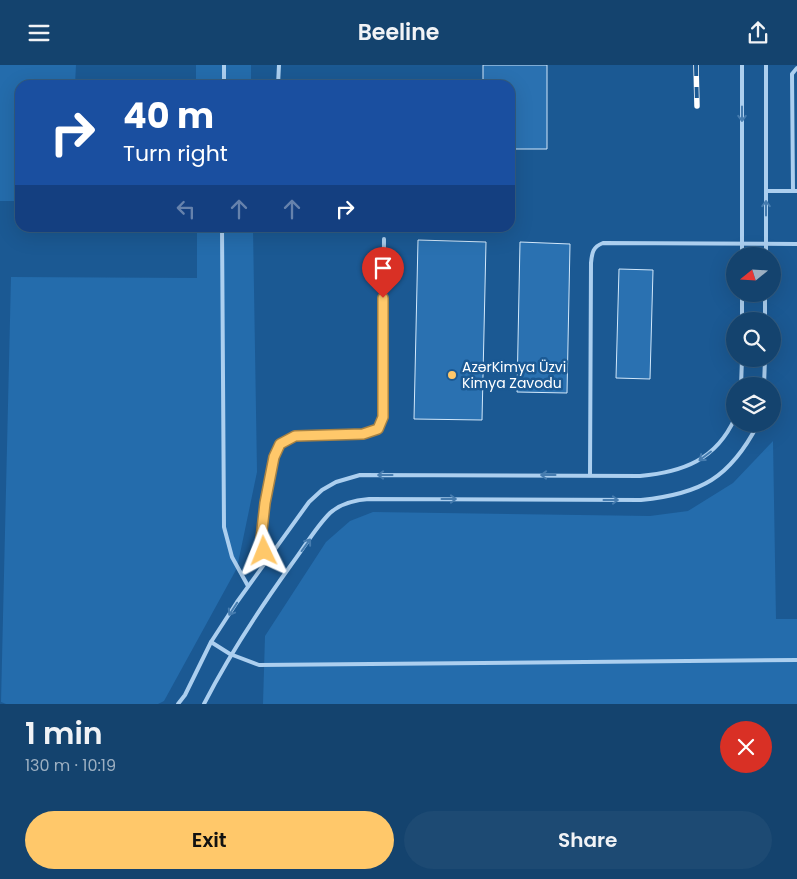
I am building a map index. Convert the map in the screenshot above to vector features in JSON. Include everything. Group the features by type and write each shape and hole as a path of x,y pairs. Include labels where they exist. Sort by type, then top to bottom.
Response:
{"lane":[{"path":"224,65 224,80"},
{"path":"278,65 278,80"},
{"path":"742,65 742,247"},
{"path":"766,65 766,247"},
{"path":"766,191 795,191 792,74 797,68"},
{"path":"222,232 224,527 232,557 248,586"},
{"path":"267,559 261,539 274,457 280,444 295,436 363,434 378,429 383,417 384,239"},
{"path":"590,475 591,263 592,252 596,246 603,243 797,244"},
{"path":"178,704 185,695 211,642 248,586 309,502 322,490 350,477 360,475 590,475 640,477 667,474 688,467 707,456 728,432"},
{"path":"204,704 230,654 313,535 331,513 343,504 369,499 641,500 670,497 696,489 725,472 754,432"},
{"path":"211,642 230,654 259,665 797,660"}],"shaded area":[{"path":"0,65 76,65 75,80 15,80 15,201 0,201"},
{"path":"196,65 251,65 251,80 196,80"},
{"path":"197,232 253,232 257,472 237,568 164,701 158,704 6,704 1,702 11,277 197,278"},
{"path":"773,441 776,619 797,619 797,704 263,704 265,636 326,542 350,521 373,512 650,516 688,511 733,483"}],"building":[{"path":"483,65 547,65 547,149 515,149 515,80 483,80"},
{"path":"418,240 486,242 482,420 414,419"},
{"path":"520,242 570,244 567,393 517,392"},
{"path":"619,269 653,270 650,379 616,378"}],"railway":[{"path":"696,65 697,106"}],"place":[{"name":"AzərKimya Üzvi Kimya Zavodu","path":"452,375"}],"route":[{"path":"264,551 261,539 265,503 274,457 280,444 295,436 363,434 378,429 383,417 383,298"}]}
